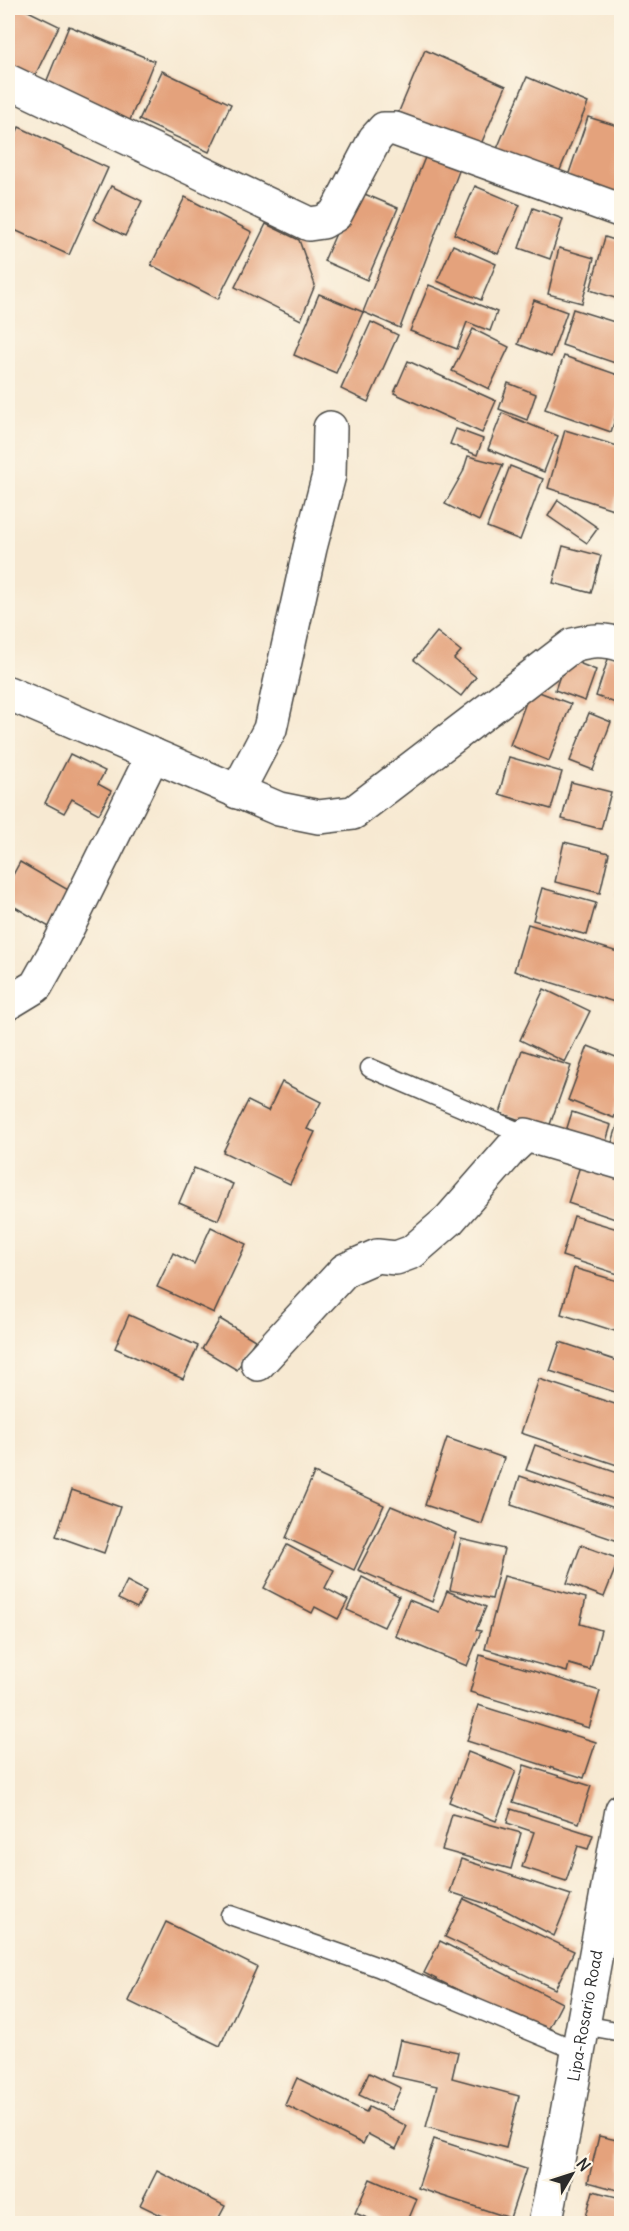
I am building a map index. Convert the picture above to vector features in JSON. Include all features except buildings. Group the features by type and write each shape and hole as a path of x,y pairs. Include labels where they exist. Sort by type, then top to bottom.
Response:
{"street":[{"path":"8,81 309,224 323,222 336,215 375,139 384,129 395,129 621,211"},
{"path":"237,792 270,729 310,548 329,475 330,428"},
{"path":"8,693 279,809 319,817 353,813 573,645 591,640 609,641 621,645"},
{"path":"8,1003 36,986 59,945 153,755"},
{"path":"258,1364 345,1270 376,1256 396,1258 412,1252 449,1220 526,1135 621,1163"},
{"name":"Lipa-Rosario Road","path":"545,2223 581,2038 621,1810"}],"lane":[{"path":"370,1068 526,1135"},
{"path":"230,1915 581,2038 621,2032"}]}
